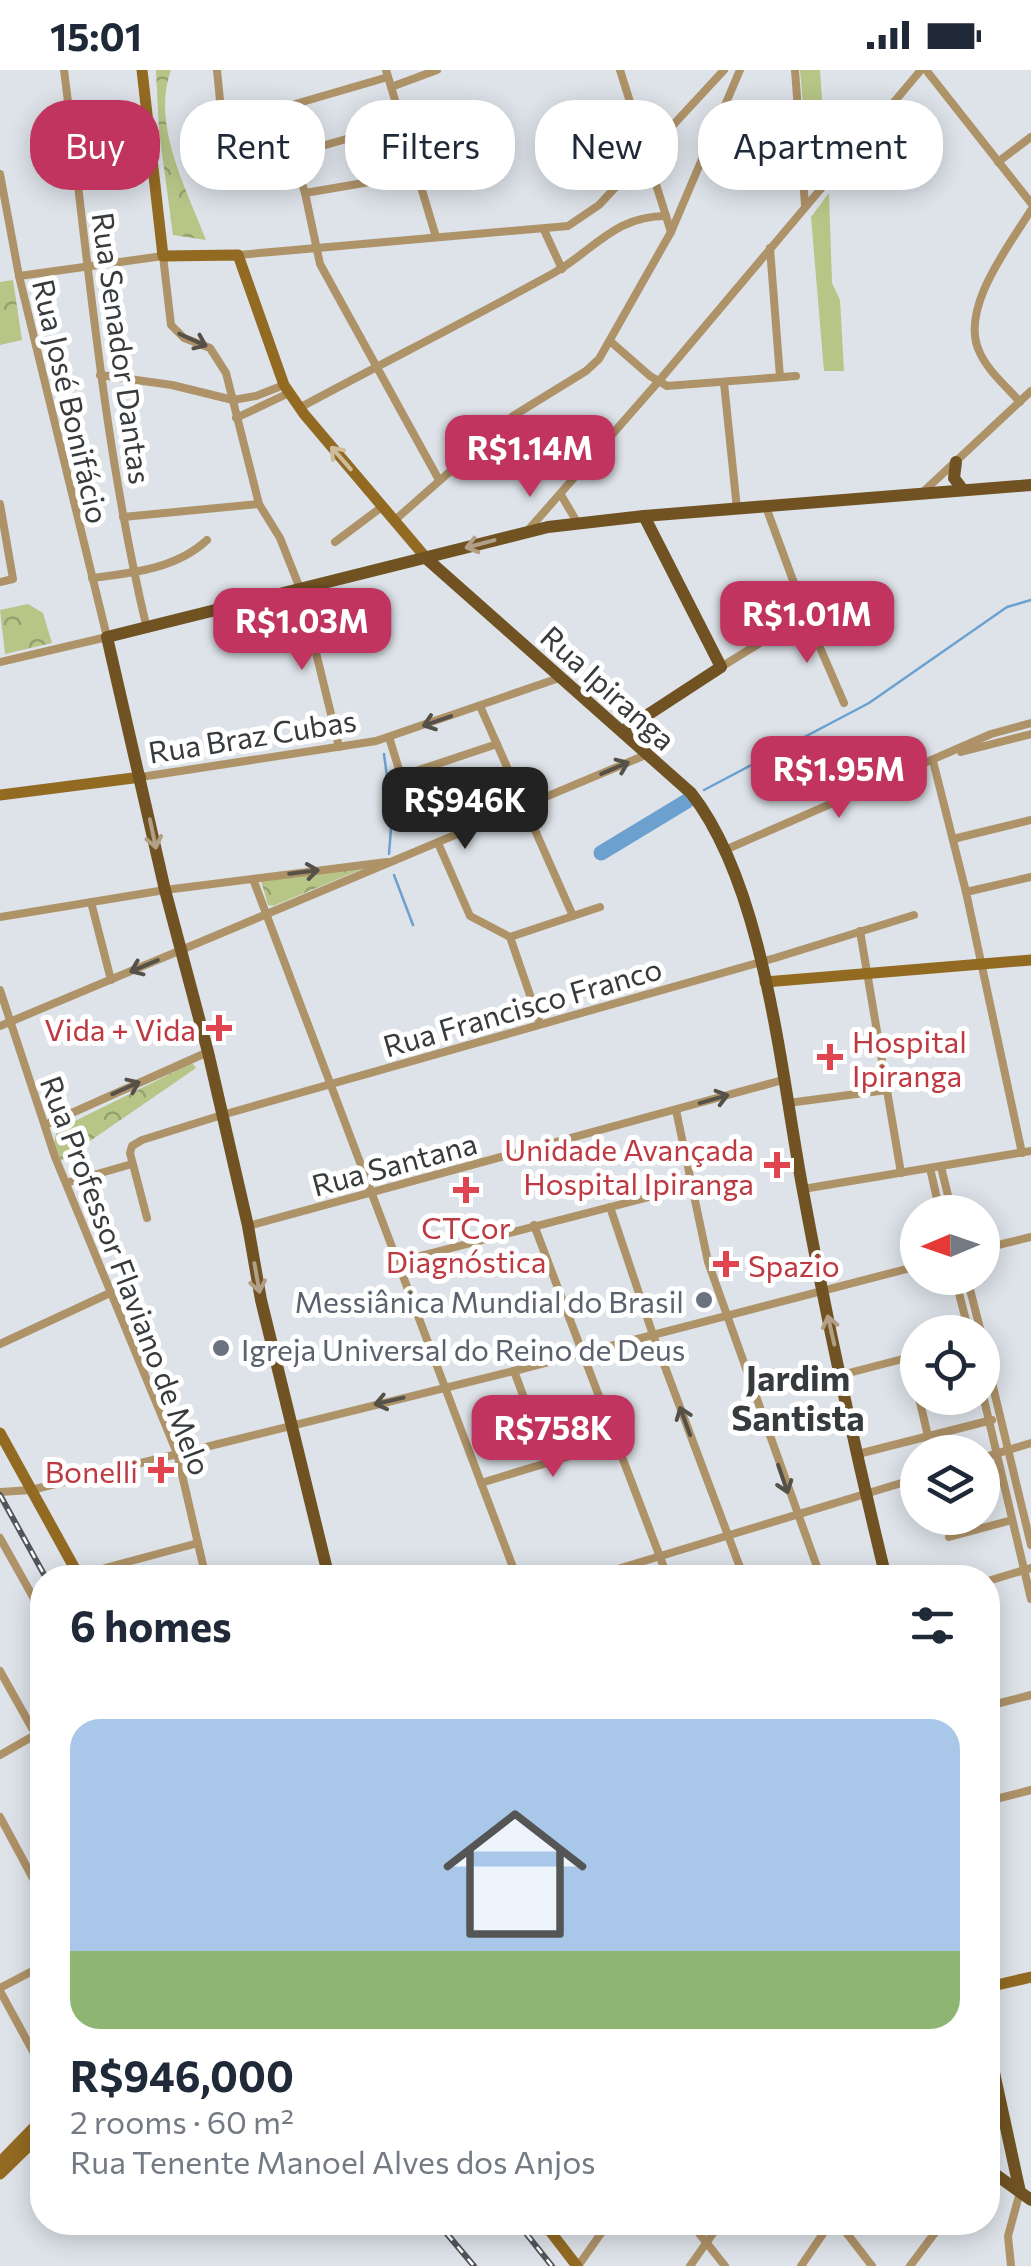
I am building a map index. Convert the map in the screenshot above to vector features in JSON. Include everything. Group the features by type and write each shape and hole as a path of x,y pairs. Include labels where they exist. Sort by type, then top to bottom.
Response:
{"main road":[{"path":"142,70 162,256 238,254"},
{"path":"160,232 171,250 190,256"},
{"name":"Rua Ipiranga","path":"238,254 286,389 299,408 427,559 691,793 725,850 765,982 822,1291 883,1565"},
{"path":"956,462 954,478 963,490"},
{"path":"325,1565 261,1300 208,1052 165,890 107,637 577,522 1031,485"},
{"path":"623,731 721,668 644,516"},
{"name":"Rua Braz Cubas","path":"0,794 141,777"},
{"path":"765,982 1031,960"},
{"path":"0,1434 73,1565"},
{"path":"1000,1983 1031,1977"},
{"path":"1000,2102 1012,2159 1026,2196"},
{"path":"0,2170 30,2134"},
{"path":"0,2170 30,2144"},
{"path":"1012,2159 1002,2178 1026,2196"},
{"path":"553,2235 578,2266"}],"street":[{"name":"Rua Senador Dantas","path":"64,70 100,376 123,517 148,629"},
{"path":"217,70 220,100"},
{"path":"391,87 437,70"},
{"path":"620,70 629,100"},
{"path":"678,119 724,70"},
{"path":"395,520 513,416 586,372 610,341 671,232 740,70"},
{"path":"795,70 806,206"},
{"path":"527,532 923,70 1031,206 981,298 974,326 974,340 982,358 1020,402"},
{"path":"307,100 387,73 395,100"},
{"path":"998,162 1031,137"},
{"name":"Rua José Bonifácio","path":"0,174 19,276 107,637"},
{"path":"305,194 345,187"},
{"path":"304,190 320,264 440,480"},
{"path":"422,190 436,237"},
{"path":"238,254 568,226 590,214 612,190"},
{"path":"657,190 671,232"},
{"path":"299,408 562,269 626,223 648,216 666,216"},
{"path":"544,230 562,269"},
{"path":"770,248 780,377"},
{"path":"19,276 162,256 170,325 184,338 210,348 226,373 258,504 280,538 301,591 339,747"},
{"path":"610,341 668,386 796,376"},
{"path":"222,397 226,373"},
{"path":"100,376 233,400 286,389"},
{"path":"724,382 737,509"},
{"path":"236,418 286,389"},
{"path":"922,492 1031,391"},
{"path":"562,494 577,522"},
{"path":"0,504 13,578 0,582"},
{"path":"123,517 258,504"},
{"path":"335,542 382,506"},
{"path":"766,507 844,703"},
{"path":"92,578 134,572 182,558 207,540"},
{"path":"721,668 844,591"},
{"path":"0,662 107,637"},
{"name":"Rua Braz Cubas","path":"141,777 389,737 562,676"},
{"path":"480,706 573,916"},
{"path":"725,850 991,734 1031,722"},
{"path":"936,760 1031,734"},
{"path":"389,737 401,776 497,744"},
{"path":"4,1024 648,754"},
{"path":"802,1189 1026,1152 979,962 936,760"},
{"path":"954,839 1031,820"},
{"path":"438,843 470,916 510,937 540,1024"},
{"path":"0,916 400,859"},
{"path":"966,892 1031,878"},
{"path":"253,879 512,1565"},
{"path":"91,902 111,980"},
{"path":"510,937 600,907"},
{"name":"Rua Francisco Franco","path":"132,1164 130,1149 142,1140 222,1114 914,915"},
{"path":"860,931 900,1172"},
{"name":"Rua Professor Flaviano de Melo","path":"0,990 4,1024 177,1453 203,1565"},
{"path":"45,1125 208,1052"},
{"name":"Rua Santana","path":"248,1226 784,1080"},
{"path":"788,1102 887,1090"},
{"path":"676,1110 701,1238 815,1565"},
{"path":"65,1180 132,1164 147,1218"},
{"path":"942,1167 948,1195"},
{"path":"930,1168 936,1195"},
{"path":"397,1262 692,1186"},
{"path":"610,1207 739,1565"},
{"path":"534,1225 663,1565"},
{"path":"1000,1245 1031,1237"},
{"path":"0,1492 31,1490 446,1388 900,1271"},
{"path":"0,1344 110,1293"},
{"path":"841,1375 900,1359"},
{"path":"514,1371 548,1462"},
{"path":"1000,1413 1031,1545"},
{"path":"988,1415 993,1435"},
{"path":"932,1435 1001,1417"},
{"path":"480,1482 616,1442"},
{"path":"858,1454 900,1443"},
{"path":"1000,1453 1031,1443"},
{"path":"1000,1464 1031,1600"},
{"path":"629,1565 900,1484"},
{"path":"1008,1502 1021,1499"},
{"path":"949,1537 1012,1520"},
{"path":"0,1538 30,1591"},
{"path":"116,1565 198,1543"},
{"path":"1000,1577 1027,1569"},
{"path":"0,1671 30,1719"},
{"path":"1000,1703 1031,1695"},
{"path":"0,1755 30,1738"},
{"path":"1000,1798 1031,1790"},
{"path":"0,1817 30,1873"},
{"path":"30,1973 0,1990 30,2046"},
{"path":"1011,2266 1008,2236 1026,2196"},
{"path":"578,2266 600,2235"},
{"path":"701,2235 725,2266"},
{"path":"690,2266 712,2235"},
{"path":"801,2266 824,2235"},
{"path":"845,2235 872,2266"},
{"path":"910,2266 933,2235"}],"green space":[{"path":"156,70 171,70 166,91 168,135 180,175 180,190 186,190 206,240 173,235"},
{"path":"800,70 820,70 822,100 803,100"},
{"path":"829,193 832,283 840,300 844,371 824,371 811,217"},
{"path":"13,280 22,340 0,345 0,282"},
{"path":"28,604 43,613 52,643 5,654 0,610"},
{"path":"372,865 273,906 268,905 261,881"},
{"path":"192,1063 196,1068 61,1161 54,1143 57,1130"}],"waterway":[{"path":"704,790 869,703 1007,607 1031,600"},
{"path":"384,754 392,815 389,854"},
{"path":"601,853 687,801"},
{"path":"394,875 413,925"}],"railway":[{"path":"0,1495 39,1565"},
{"path":"448,2235 474,2266"},
{"path":"527,2235 552,2266"}],"place":[{"name":"Vida + Vida","path":"219,1028"},
{"name":"Hospital Ipiranga","path":"830,1057"},
{"name":"Unidade Avançada Hospital Ipiranga","path":"777,1165"},
{"name":"CTCor Diagnóstica","path":"466,1190"},
{"name":"Spazio","path":"726,1264"},
{"name":"Messiânica Mundial do Brasil","path":"704,1300"},
{"name":"Igreja Universal do Reino de Deus","path":"221,1348"},
{"name":"Bonelli","path":"161,1470"}],"district":[{"name":"Jardim Santista","path":"798,1396"}]}
